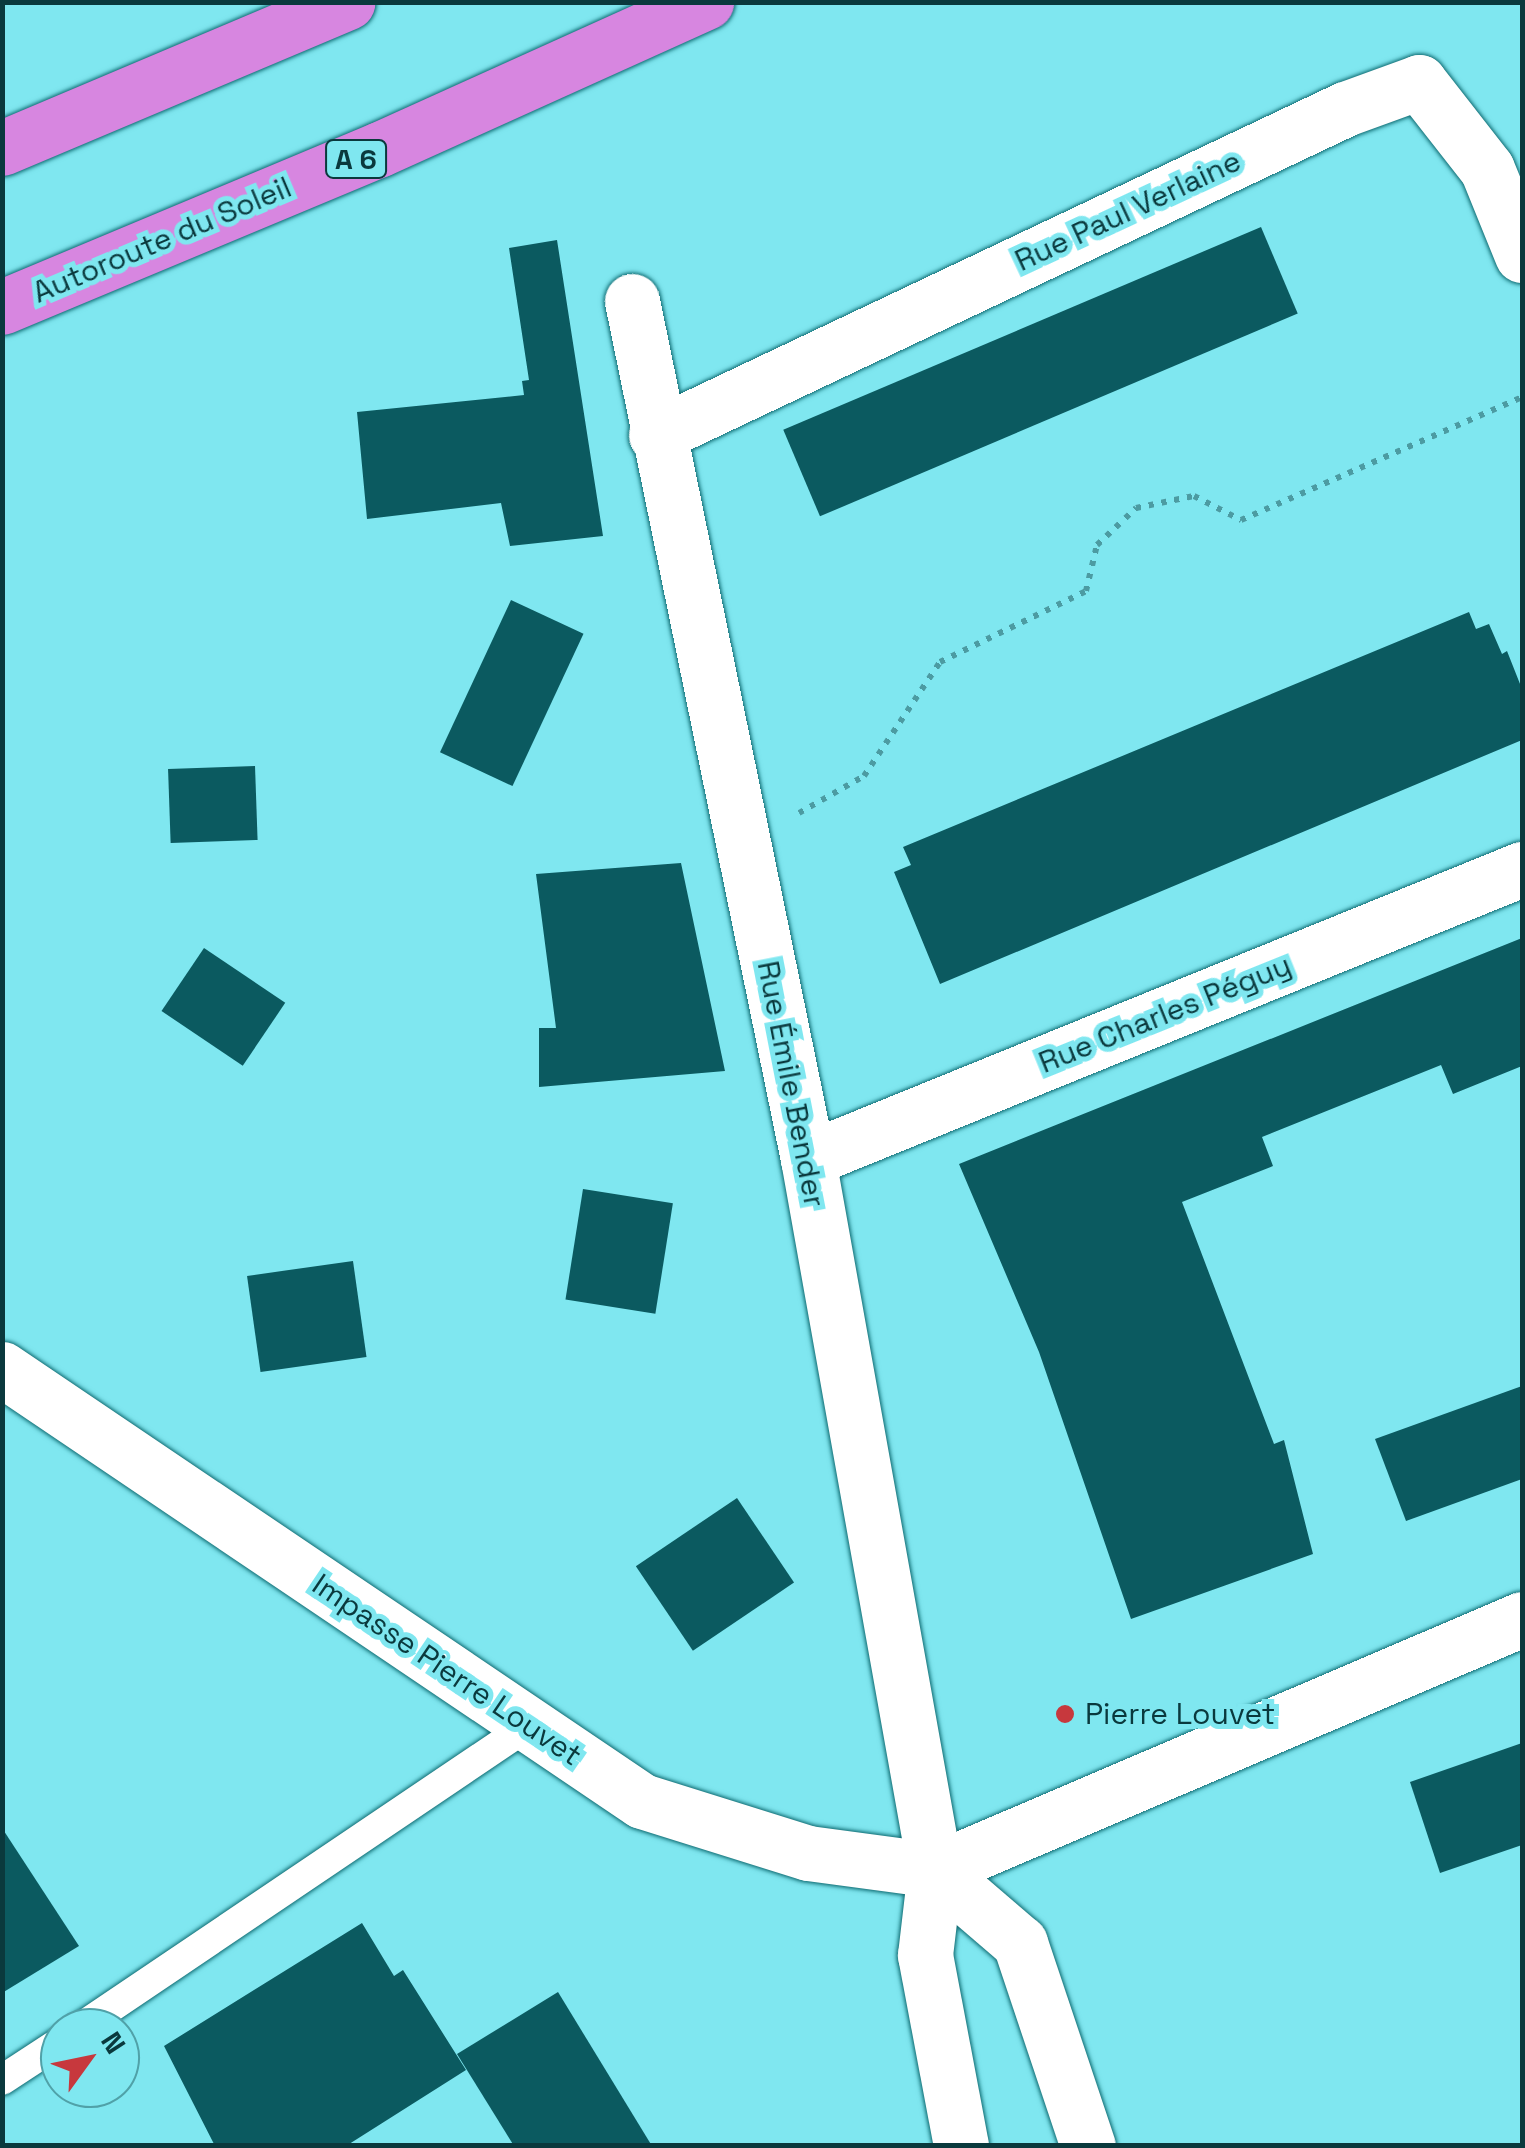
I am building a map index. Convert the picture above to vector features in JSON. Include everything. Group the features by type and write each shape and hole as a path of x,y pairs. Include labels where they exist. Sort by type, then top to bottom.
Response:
{"highway":[{"path":"2,148 347,2"},
{"name":"Autoroute du Soleil","path":"2,306 363,156 706,2"}],"street":[{"name":"Rue Paul Verlaine","path":"656,435 1345,109 1419,82 1486,170 1522,256"},
{"name":"Rue Émile Bender","path":"632,302 656,435 808,1160 935,1870 924,1955 961,2146"},
{"name":"Rue Charles Péguy","path":"808,1160 1522,869"},
{"name":"Impasse Pierre Louvet","path":"2,1369 642,1801 808,1853 935,1870"},
{"path":"1088,2146 1020,1943 935,1870 1522,1619"}],"lane":[{"path":"110,2008 529,1725"},
{"path":"2,2080 40,2055"}],"path":[{"path":"742,846 864,776 940,662 1086,590 1098,544 1136,508 1194,496 1240,520 1522,397"}],"building":[{"path":"1261,227 1298,314 820,516 783,430"},
{"path":"557,240 603,536 510,546 501,503 367,519 357,412 524,395 522,381 529,380 509,248"},
{"path":"511,600 584,634 513,786 440,752"},
{"path":"1469,612 1476,629 1489,624 1502,654 1507,651 1522,689 1522,740 940,984 894,872 911,865 903,847"},
{"path":"255,766 258,840 171,843 168,769"},
{"path":"681,863 725,1071 539,1087 539,1028 556,1028 536,874"},
{"path":"1522,938 1522,1066 1453,1094 1441,1065 1262,1137 1273,1166 1182,1202 1274,1444 1284,1440 1313,1554 1131,1619 1039,1352 959,1164"},
{"path":"204,948 285,1003 243,1066 162,1011"},
{"path":"583,1189 673,1203 655,1314 565,1300"},
{"path":"353,1261 366,1357 261,1372 247,1276"},
{"path":"1522,1386 1522,1479 1406,1521 1375,1439"},
{"path":"737,1498 794,1583 693,1651 636,1566"},
{"path":"1522,1743 1522,1845 1440,1873 1410,1782"},
{"path":"2,1828 79,1946 2,1993"},
{"path":"362,1923 394,1976 403,1970 466,2070 346,2146 215,2146 164,2046"},
{"path":"558,1992 652,2146 514,2146 457,2054"}],"place":[{"name":"Pierre Louvet","path":"1065,1714"}]}
